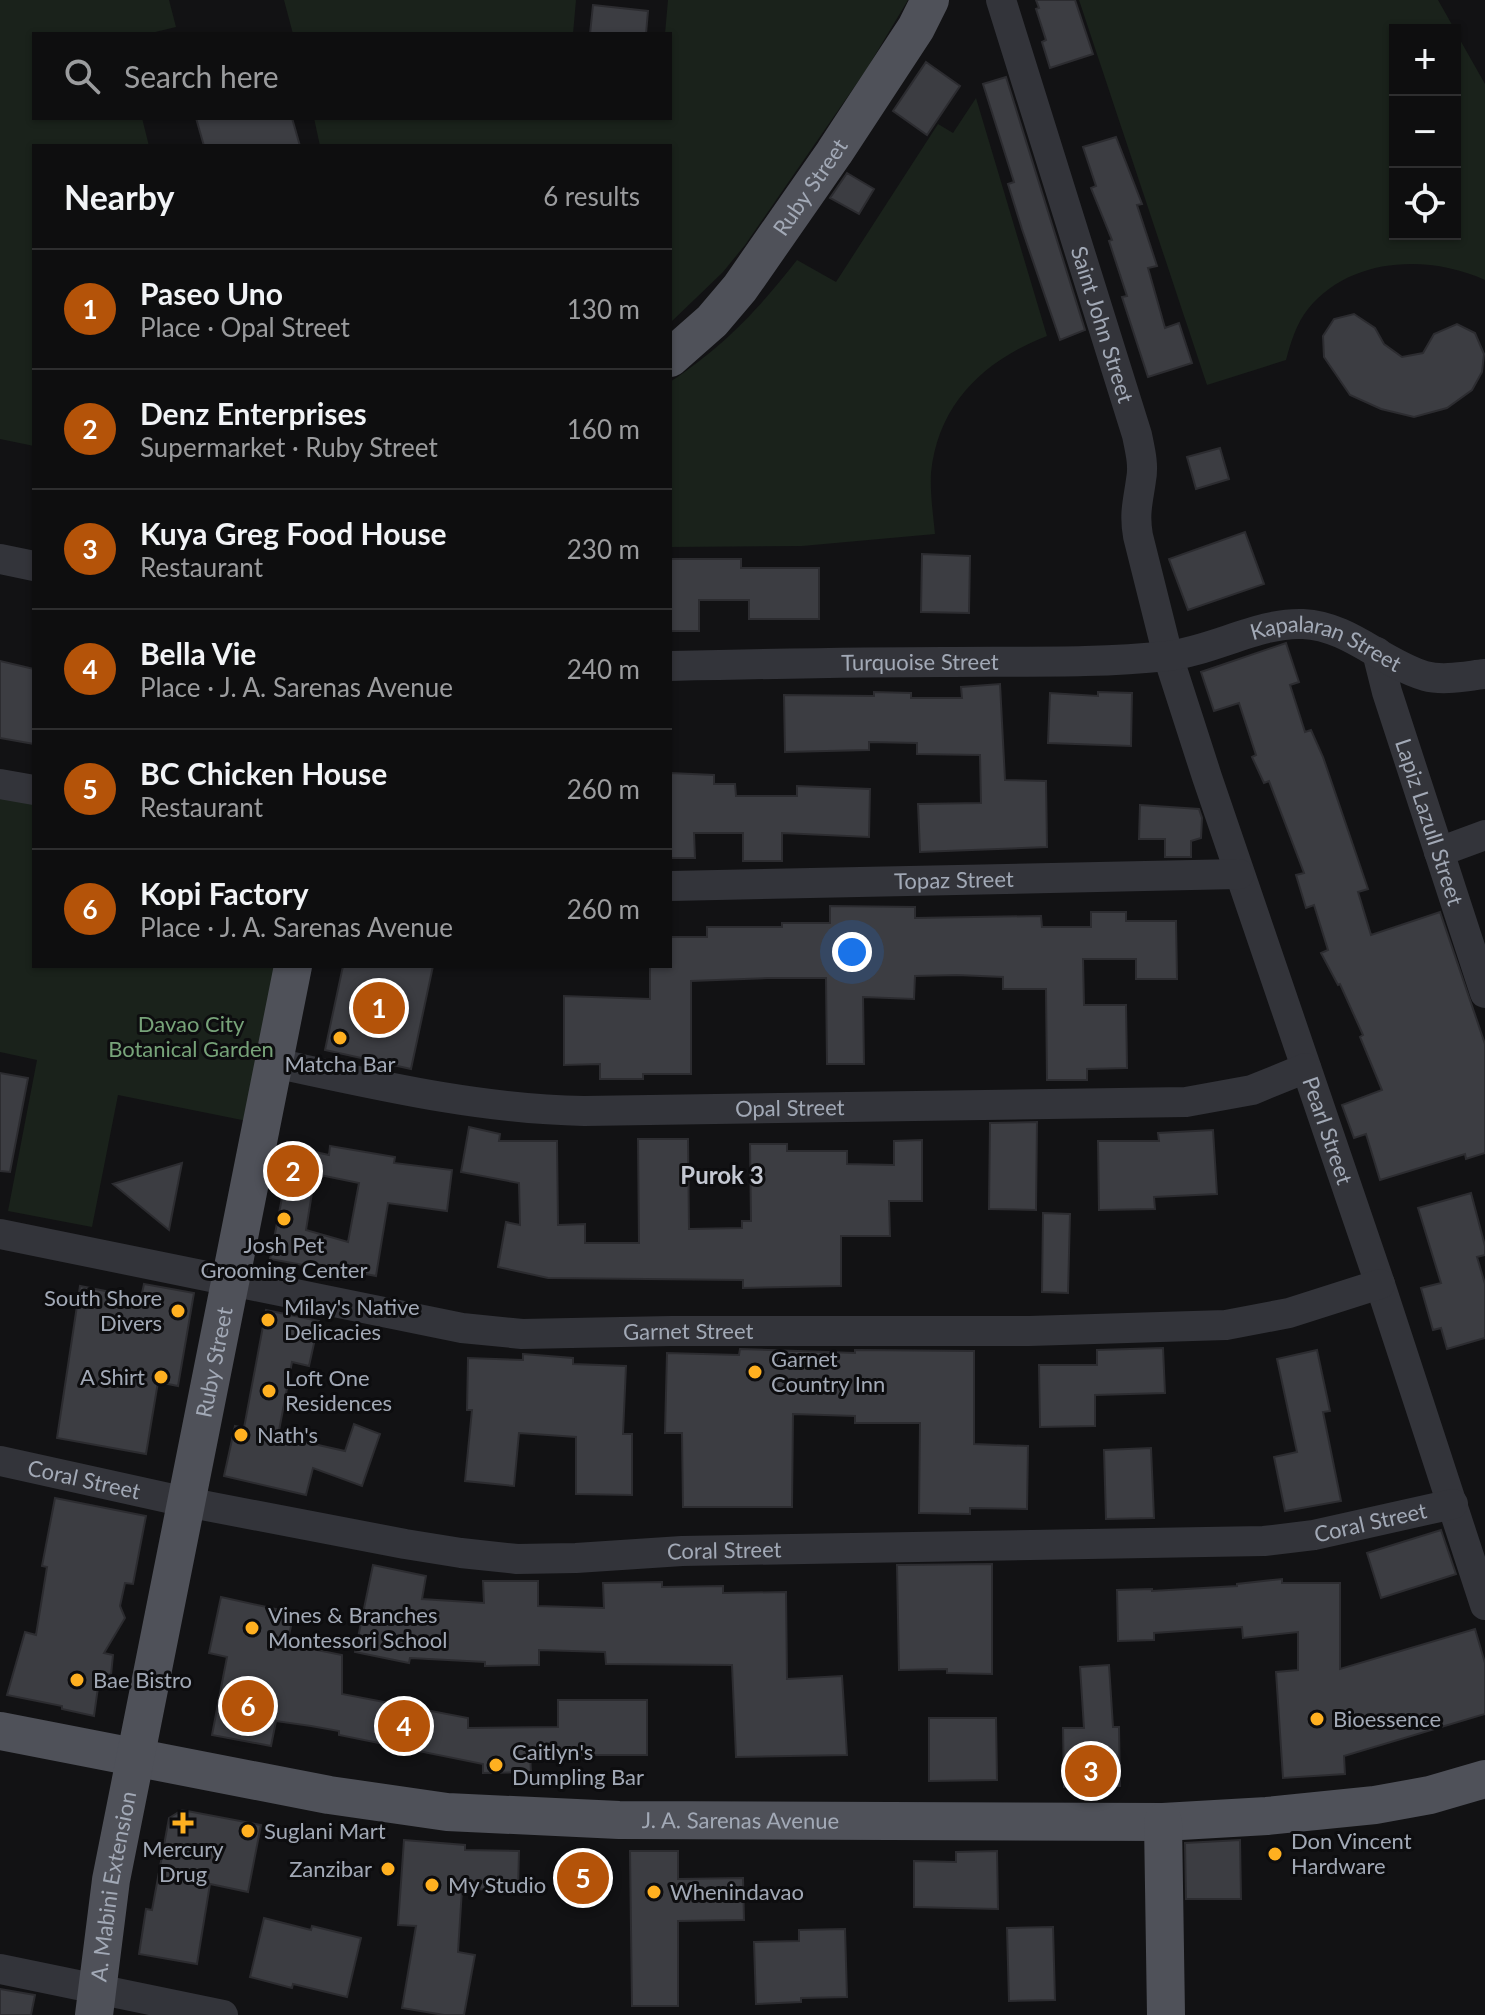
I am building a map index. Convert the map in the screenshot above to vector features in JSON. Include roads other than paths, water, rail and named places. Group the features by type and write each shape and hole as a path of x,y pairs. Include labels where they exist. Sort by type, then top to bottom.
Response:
{"main road":[{"name":"Ruby Street","path":"672,356 712,321 764,256 910,37 930,0"},
{"name":"Ruby Street","path":"137,1757 293,968"},
{"name":"J. A. Sarenas Avenue","path":"0,1731 329,1795 447,1812 619,1820 1163,1822 1375,1805 1481,1785"},
{"name":"A. Mabini Extension","path":"95,2002 111,1880 137,1757"},
{"path":"1163,1822 1166,2015"}],"street":[{"name":"Saint John Street","path":"1001,0 1137,435 1142,457 1142,479 1135,517 1168,656"},
{"path":"0,559 32,566"},
{"name":"Kapalaran Street","path":"1168,656 1283,625 1304,624 1347,636 1398,665 1427,676 1452,678 1485,674"},
{"name":"Lapiz Lazull Street","path":"1377,652 1485,993"},
{"name":"Turquoise Street","path":"672,666 1058,661 1168,656"},
{"name":"Pearl Street","path":"1168,656 1485,1605"},
{"path":"0,784 32,790"},
{"path":"1439,852 1485,835"},
{"name":"Topaz Street","path":"672,886 1239,874"},
{"name":"Opal Street","path":"274,1063 482,1105 584,1111 1153,1104 1241,1093 1306,1068"},
{"name":"Garnet Street","path":"0,1234 462,1328 522,1334 1029,1331 1226,1325 1289,1313 1380,1284"},
{"name":"Coral Street","path":"0,1461 186,1502 447,1551 517,1559 682,1551 1264,1541 1314,1535 1453,1504"},
{"path":"0,1969 95,2002 223,2015"}],"place":[{"name":"Paseo Uno","path":"379,1008"},
{"name":"Matcha Bar","path":"340,1038"},
{"name":"Denz Enterprises","path":"293,1171"},
{"name":"Josh Pet Grooming Center","path":"284,1219"},
{"name":"South Shore Divers","path":"178,1311"},
{"name":"Milay's Native Delicacies","path":"268,1320"},
{"name":"Garnet Country Inn","path":"755,1372"},
{"name":"A Shirt","path":"161,1377"},
{"name":"Loft One Residences","path":"269,1391"},
{"name":"Nath's","path":"241,1435"},
{"name":"Vines & Branches Montessori School","path":"252,1628"},
{"name":"Bae Bistro","path":"77,1680"},
{"name":"Kopi Factory","path":"248,1706"},
{"name":"Bioessence","path":"1317,1719"},
{"name":"Bella Vie","path":"404,1726"},
{"name":"Caitlyn's Dumpling Bar","path":"496,1765"},
{"name":"Kuya Greg Food House","path":"1091,1771"},
{"name":"Mercury Drug","path":"183,1823"},
{"name":"Suglani Mart","path":"248,1831"},
{"name":"Don Vincent Hardware","path":"1275,1854"},
{"name":"Zanzibar","path":"388,1869"},
{"name":"BC Chicken House","path":"583,1878"},
{"name":"My Studio","path":"432,1885"},
{"name":"Whenindavao","path":"654,1892"}],"district":[{"name":"Purok 3","path":"722,1176"}],"park label":[{"name":"Davao City Botanical Garden","path":"191,1036"}]}
